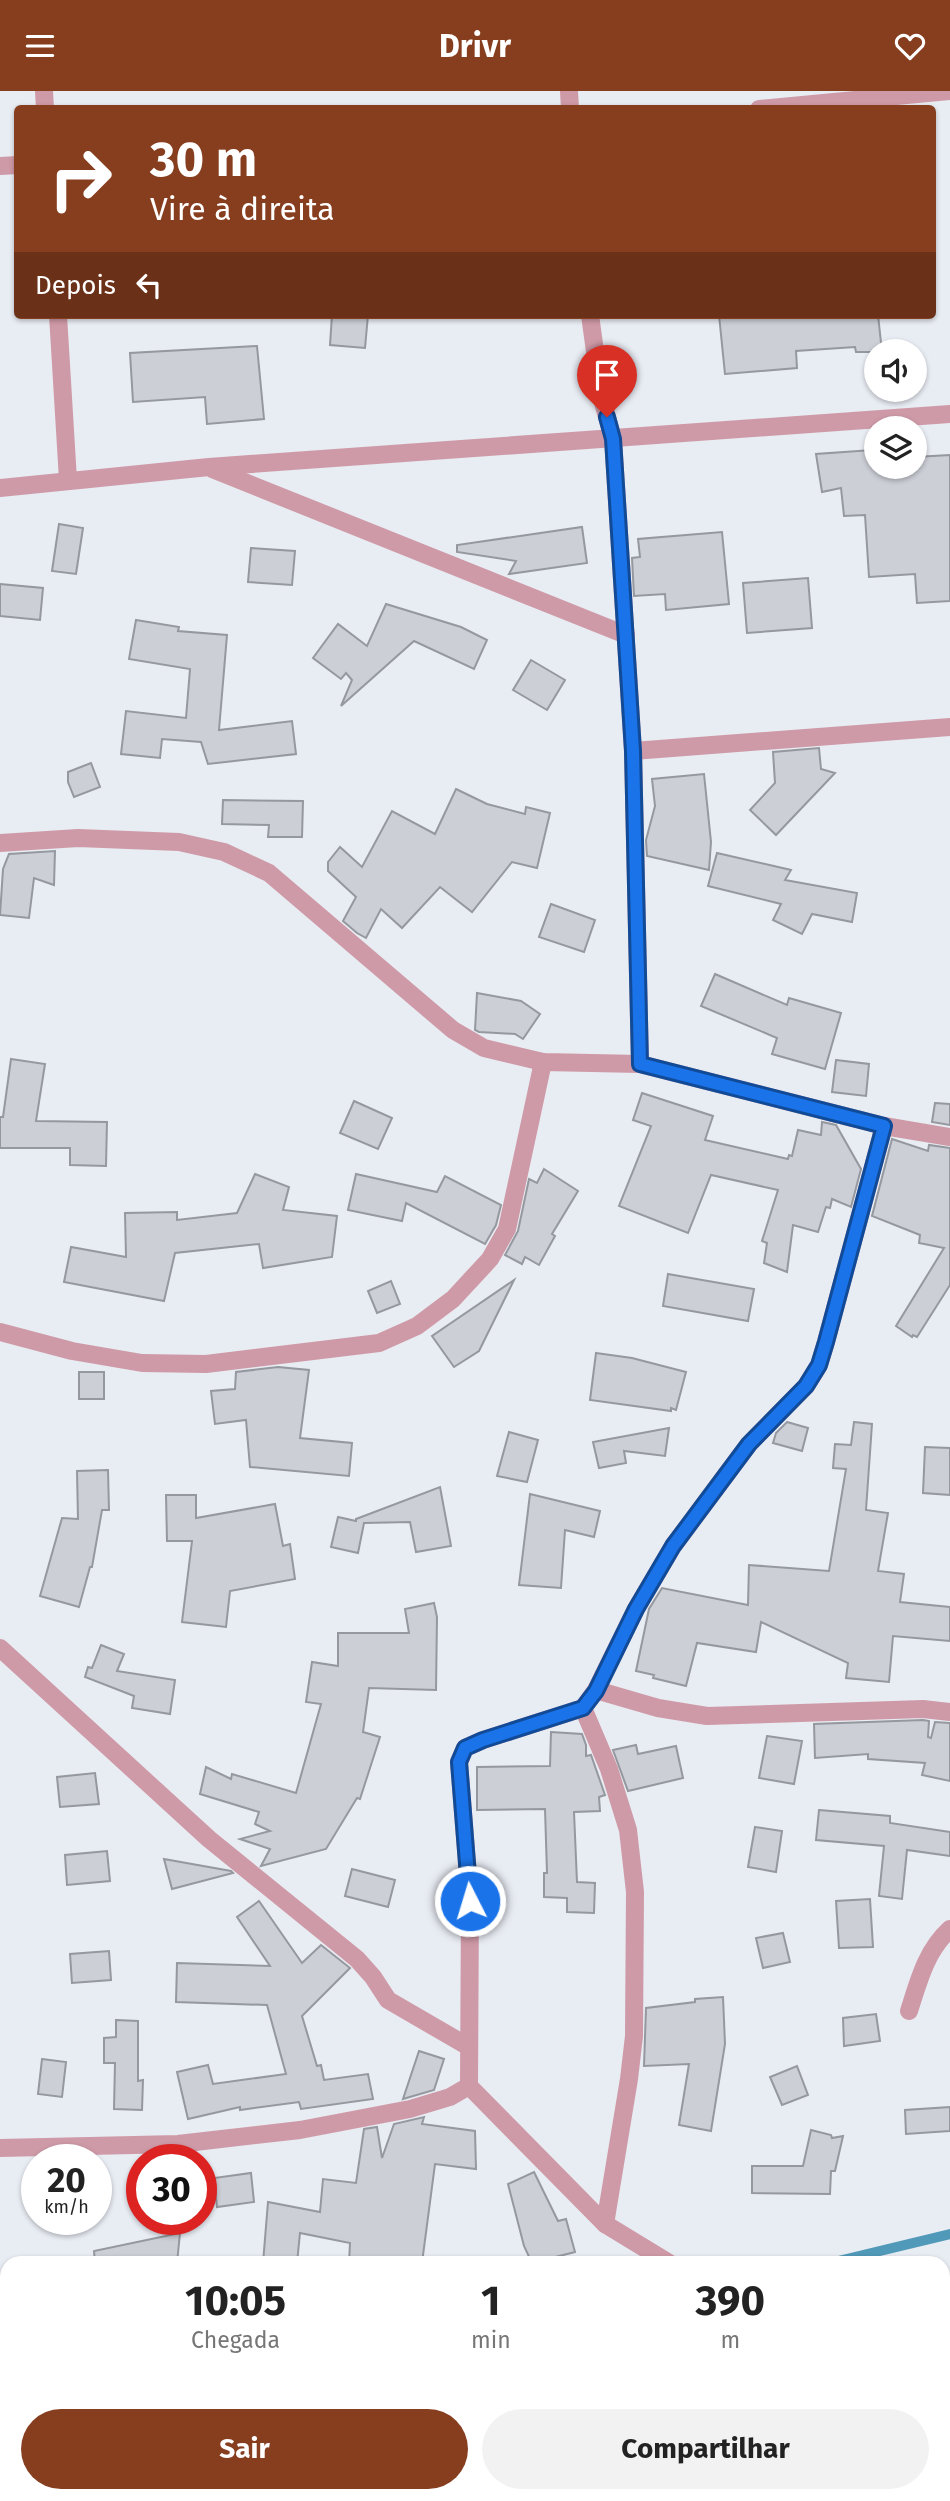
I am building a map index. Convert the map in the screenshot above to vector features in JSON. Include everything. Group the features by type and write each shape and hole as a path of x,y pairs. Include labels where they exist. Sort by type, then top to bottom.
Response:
{"street":[{"path":"804,105 950,92"},
{"path":"58,319 68,480"},
{"path":"591,319 601,395 613,439 633,751 640,1064"},
{"path":"0,488 209,467 950,414"},
{"path":"209,467 626,635"},
{"path":"633,751 950,727"},
{"path":"0,843 78,838 179,842 224,852 269,873 453,1030 484,1048 543,1062 640,1064 884,1126 950,1137"},
{"path":"0,1332 72,1351 142,1363 206,1364 379,1343 417,1326 453,1299 500,1245 507,1229 543,1062"},
{"path":"658,2256 605,2224 469,2086 470,1901 459,1762 465,1748 483,1740 583,1708 596,1691 636,1609 673,1546 749,1444 806,1386 819,1365 884,1126"},
{"path":"0,1648 209,1839 357,1959 388,2000 469,2047"},
{"path":"596,1691 658,1708 707,1716 923,1709 950,1712"},
{"path":"583,1708 609,1769 628,1830 635,1892 634,2036 605,2224"},
{"path":"909,2011 925,1961 950,1929"},
{"path":"0,2148 178,2144 300,2130 410,2109 450,2097 469,2086"}],"building":[{"path":"332,319 368,319 365,348 330,345"},
{"path":"719,319 878,319 881,339 864,339 864,352 856,352 855,347 796,351 797,368 725,374"},
{"path":"257,346 264,419 207,424 205,397 133,402 130,353"},
{"path":"864,451 864,479 927,479 927,456 950,455 950,601 917,603 915,574 869,577 865,515 844,516 841,488 822,492 816,454"},
{"path":"59,524 83,528 76,574 52,571"},
{"path":"582,527 587,563 509,574 516,561 457,552 457,545"},
{"path":"722,532 729,604 666,610 665,594 634,596 632,558 640,557 638,539"},
{"path":"251,548 295,551 292,585 248,582"},
{"path":"808,578 812,628 747,633 743,583"},
{"path":"0,584 43,588 40,620 0,616"},
{"path":"386,604 461,627 487,640 474,669 414,641 341,706 352,680 346,673 341,679 313,658 338,624 367,646"},
{"path":"136,620 179,627 178,631 227,635 219,730 292,721 296,754 208,764 201,742 162,739 160,758 121,754 126,711 186,718 190,669 129,659"},
{"path":"531,660 565,680 547,710 513,690"},
{"path":"819,748 821,769 835,773 776,835 750,810 775,783 773,752"},
{"path":"91,763 100,787 74,797 68,782 68,772"},
{"path":"704,774 711,842 709,870 647,856 646,840 655,806 652,779"},
{"path":"456,789 487,804 525,814 526,807 550,813 537,868 512,862 472,912 440,887 402,928 381,909 366,938 357,933 343,921 356,897 328,871 328,862 340,847 362,867 392,811 435,834"},
{"path":"223,800 303,801 302,837 268,837 269,825 222,824"},
{"path":"55,851 54,885 34,878 29,918 0,915 3,869 9,854"},
{"path":"717,853 791,870 785,880 857,893 852,922 812,914 802,934 773,920 781,904 708,886"},
{"path":"551,904 595,920 584,952 539,937"},
{"path":"715,974 787,1005 789,998 841,1013 825,1069 772,1054 777,1038 701,1006"},
{"path":"477,993 521,1001 540,1014 523,1039 515,1034 479,1032 475,1030"},
{"path":"11,1059 45,1064 36,1121 107,1122 106,1166 70,1165 70,1148 0,1148 0,1117 3,1117"},
{"path":"836,1060 869,1064 866,1096 832,1092"},
{"path":"642,1093 713,1116 705,1140 788,1159 789,1155 792,1156 798,1130 821,1135 822,1122 836,1125 861,1169 851,1207 832,1199 830,1208 826,1207 818,1232 793,1225 787,1272 764,1263 767,1243 762,1241 778,1190 711,1175 688,1233 619,1206 651,1126 633,1120"},
{"path":"354,1101 392,1118 378,1149 340,1133"},
{"path":"935,1103 950,1104 950,1125 932,1122"},
{"path":"892,1139 928,1151 929,1145 950,1148 950,1285 917,1337 912,1337 896,1326 944,1248 919,1243 920,1235 872,1216"},
{"path":"544,1169 578,1191 552,1234 555,1236 539,1265 525,1257 522,1264 505,1255 518,1231 529,1179 537,1183"},
{"path":"255,1174 289,1187 283,1210 337,1216 332,1257 263,1268 259,1244 175,1253 164,1301 64,1282 71,1247 126,1257 125,1213 177,1212 177,1220 237,1213"},
{"path":"356,1174 437,1192 445,1176 501,1205 496,1225 485,1244 406,1203 402,1221 348,1210"},
{"path":"668,1274 754,1289 748,1321 663,1306"},
{"path":"514,1280 479,1351 454,1367 432,1336"},
{"path":"391,1281 400,1304 377,1313 368,1291"},
{"path":"596,1353 632,1358 686,1372 676,1410 590,1400"},
{"path":"278,1367 309,1370 300,1438 352,1443 349,1476 250,1467 246,1420 215,1424 211,1391 235,1389 236,1372"},
{"path":"79,1372 104,1372 104,1399 79,1399"},
{"path":"787,1422 808,1428 802,1451 773,1443 776,1433"},
{"path":"854,1422 872,1424 866,1510 888,1513 878,1571 904,1574 900,1602 950,1607 950,1641 893,1636 889,1682 846,1678 848,1663 761,1622 756,1652 697,1643 686,1686 636,1671 649,1609 662,1588 748,1605 749,1565 829,1571 846,1469 833,1468 835,1444 851,1445"},
{"path":"669,1428 665,1456 624,1451 626,1463 599,1468 593,1442"},
{"path":"509,1432 538,1440 527,1482 497,1476"},
{"path":"925,1447 950,1448 950,1495 923,1493"},
{"path":"108,1470 109,1510 102,1510 92,1567 79,1607 40,1596 62,1518 78,1519 77,1471"},
{"path":"440,1487 451,1546 416,1552 410,1522 364,1523 358,1553 331,1547 338,1517 356,1521"},
{"path":"530,1494 600,1511 594,1537 565,1530 561,1588 519,1585"},
{"path":"166,1495 196,1495 196,1518 275,1504 283,1546 290,1544 295,1579 230,1591 226,1627 182,1622 192,1541 167,1541"},
{"path":"434,1603 437,1617 436,1690 369,1688 363,1732 380,1737 360,1799 357,1798 326,1849 261,1866 270,1849 240,1839 270,1831 255,1824 259,1812 200,1794 206,1767 231,1779 232,1774 296,1793 321,1704 306,1702 312,1662 338,1666 338,1633 409,1633 405,1609"},
{"path":"101,1645 124,1654 117,1671 175,1680 170,1714 132,1708 134,1696 85,1677 88,1667 92,1668"},
{"path":"929,1721 928,1737 931,1738 935,1722 950,1723 950,1781 922,1775 925,1763 868,1759 868,1754 815,1758 814,1724"},
{"path":"551,1732 582,1734 586,1756 591,1755 605,1795 599,1797 600,1811 574,1812 577,1882 595,1883 594,1913 567,1912 567,1898 544,1897 544,1873 547,1873 545,1809 477,1810 477,1767 550,1766"},
{"path":"767,1736 802,1741 794,1784 759,1778"},
{"path":"636,1745 638,1754 676,1746 683,1778 628,1791 613,1750"},
{"path":"95,1773 99,1804 60,1807 57,1777"},
{"path":"819,1810 890,1816 890,1823 950,1832 950,1856 907,1850 902,1899 879,1896 884,1846 816,1840"},
{"path":"755,1827 782,1831 776,1872 748,1867"},
{"path":"107,1851 110,1881 67,1885 65,1855"},
{"path":"164,1859 231,1871 233,1873 172,1889"},
{"path":"352,1869 395,1880 388,1907 345,1896"},
{"path":"870,1899 873,1947 839,1948 836,1901"},
{"path":"259,1901 302,1963 321,1945 350,1968 302,2016 324,2080 368,2074 373,2099 301,2109 299,2102 240,2110 240,2107 188,2119 177,2072 208,2065 213,2084 286,2074 267,2005 176,2002 177,1963 270,1966 237,1917"},
{"path":"783,1933 790,1962 763,1968 756,1938"},
{"path":"109,1951 111,1980 72,1983 70,1954"},
{"path":"723,1997 725,2044 711,2131 679,2125 689,2064 644,2066 646,2008"},
{"path":"876,2014 880,2041 844,2046 843,2018"},
{"path":"116,2020 138,2021 138,2081 143,2080 142,2110 114,2109 115,2063 104,2063 104,2038 116,2037"},
{"path":"419,2051 444,2059 434,2090 403,2099"},
{"path":"42,2059 66,2062 62,2097 38,2094"},
{"path":"797,2066 808,2095 782,2105 770,2077"},
{"path":"950,2107 950,2131 906,2134 905,2110"},
{"path":"424,2117 422,2124 475,2131 476,2169 435,2164 423,2256 349,2256 350,2243 300,2233 298,2256 264,2256 268,2202 320,2212 323,2179 356,2183 364,2129 377,2127 382,2158 394,2124"},
{"path":"811,2130 831,2135 832,2138 843,2136 835,2171 831,2171 830,2194 752,2193 752,2166 803,2166"},
{"path":"534,2172 558,2221 566,2219 575,2252 559,2256 529,2256 508,2184"},
{"path":"251,2173 254,2202 217,2207 217,2178"},
{"path":"180,2235 178,2256 94,2256 94,2251"}],"waterway":[{"path":"859,2256 950,2234"}],"route":[{"path":"470,1901 459,1762 465,1748 583,1708 596,1691 636,1609 673,1546 749,1444 806,1386 819,1365 826,1342 884,1126 640,1064 633,751 613,439 607,417"}]}
